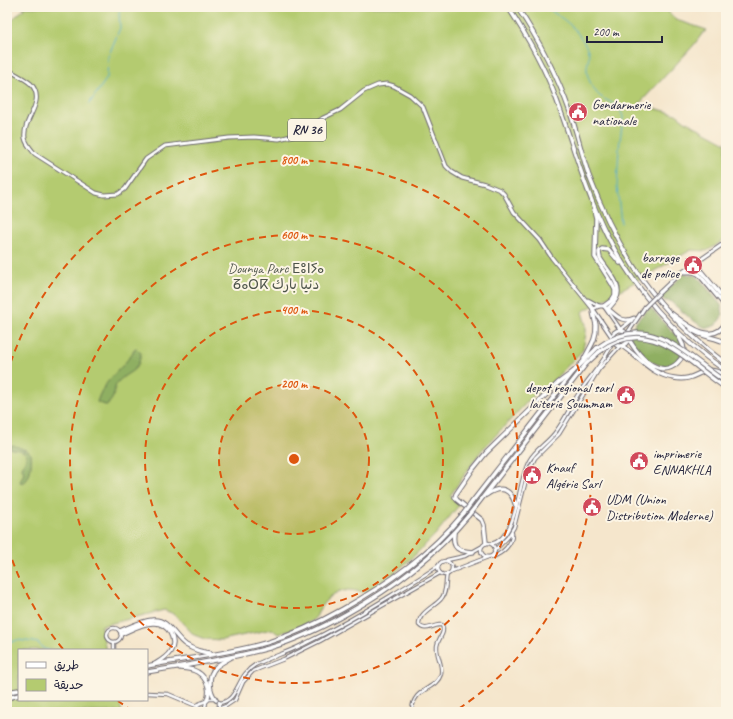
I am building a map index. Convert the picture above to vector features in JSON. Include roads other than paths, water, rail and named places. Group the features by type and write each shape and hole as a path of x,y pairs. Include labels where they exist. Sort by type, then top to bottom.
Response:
{"highway":[{"path":"508,7 524,32 549,80 589,192 607,234 633,279"},
{"path":"517,7 542,49 558,81 575,128 589,176 611,228 640,278 665,309 696,340 726,364"},
{"path":"589,192 596,218 595,258 615,290 615,295 606,307"},
{"path":"606,307 617,298 619,292 617,285 600,258 600,250 606,248 612,253 675,332 683,344 684,349 681,359 673,367 664,369 652,365 638,353 628,336"},
{"path":"693,264 726,301"},
{"path":"693,264 726,309"},
{"path":"583,362 596,335 593,309"},
{"path":"665,309 698,334 718,339 726,343"},
{"path":"663,316 687,340 712,361 726,370"},
{"path":"684,323 700,332 708,333 719,330 726,322"},
{"path":"148,666 256,646 288,636 323,620 370,594 394,578 417,561 464,513 573,372 609,340 623,335 640,333 658,336 672,342 726,382"},
{"path":"148,672 269,648 294,640 322,627 366,603 410,573 430,556 468,516 598,350 626,339 643,338 656,340 676,351 726,388"},
{"path":"621,346 652,370 672,378 690,378 708,369 715,370 726,376"},
{"path":"486,543 482,520 457,500 455,496 486,453 558,383 573,372"},
{"path":"482,498 493,490 502,489 511,494 516,506"},
{"path":"454,532 453,542 457,549 473,552"},
{"path":"121,633 142,622 154,620 160,621 169,626 181,641 190,647 204,652 217,653"},
{"path":"121,633 153,622 159,623 167,628 172,638 172,648 167,656 152,665"},
{"path":"207,700 210,691 209,684 214,670 232,656"},
{"path":"176,667 196,672 209,684"},
{"path":"7,692 18,690"},
{"path":"210,691 218,701"},
{"path":"7,698 18,696"}],"main road":[{"name":"RN 36","path":"7,69 28,82 32,86 37,96 36,104 25,137 35,154 81,185 96,193 104,195 118,194 125,190 146,159 165,146 242,137 284,138 308,129 345,107 364,90 387,84 394,86 410,94 422,107 446,166 462,178 485,184 500,190 504,194 514,212 540,240 552,258 586,299 612,337"},
{"path":"196,705 212,698 218,701 226,702 231,698 243,675 255,665 286,653 368,610 438,566 441,562 473,552 486,543 491,544 500,540 507,532 511,524 524,472 531,458 556,431 580,390 607,355 613,342 612,337 614,332 621,329 641,312 660,292 683,272 726,242"},
{"path":"699,260 700,271"},
{"path":"683,272 694,272 700,275"},
{"path":"586,299 599,306 606,307 622,320 634,318"},
{"path":"593,309 599,306"},
{"path":"606,307 621,329 628,336"},
{"path":"490,557 506,539 515,524 528,472 533,462 540,452 559,434 599,369 621,346 626,343 628,336 641,312"},
{"path":"613,342 621,346"},
{"path":"217,711 235,700 243,682 253,671 284,659 320,641 442,574 447,574 451,571 499,554 508,546 512,538 511,532"},
{"path":"491,544 494,551"},
{"path":"482,547 482,553 485,556 490,557"},
{"path":"446,560 452,565 451,571"},
{"path":"438,566 438,570 442,574 445,582"},
{"path":"412,712 413,705 418,694 436,682 441,674 441,666 437,648 443,630 442,627 439,624 424,629 419,625 419,620 421,616 443,597 447,574"},
{"path":"113,628 116,628 121,633 119,640 114,642 109,639 107,634 113,628"},
{"path":"114,642 114,649"},
{"path":"148,693 168,694 208,711"},
{"path":"207,700 205,706 208,711"},
{"path":"217,711 218,701"}],"waterway":[{"path":"89,104 107,78 108,57 120,28 119,13 122,7"},
{"path":"546,7 568,23 579,35 589,53 587,70 591,83 599,96 618,107 621,111 623,117 619,148 617,186 621,223"},
{"path":"7,644 17,640 34,642 38,643 44,649"}],"place":[{"name":"Gendarmerie nationale","path":"578,112"},
{"name":"barrage de police","path":"693,265"},
{"name":"depot regional sarl laiterie Soummam","path":"626,395"},
{"name":"imprimerie ENNAKHLA","path":"639,461"},
{"name":"Knauf Algérie Sarl","path":"532,475"},
{"name":"UDM (Union Distribution Moderne)","path":"592,507"}],"park label":[{"name":"Dounya Parc ⴹⵓⵏⵢⴰ ⵒⴰⵔⴽ دنيا بارك","path":"276,276"}]}
